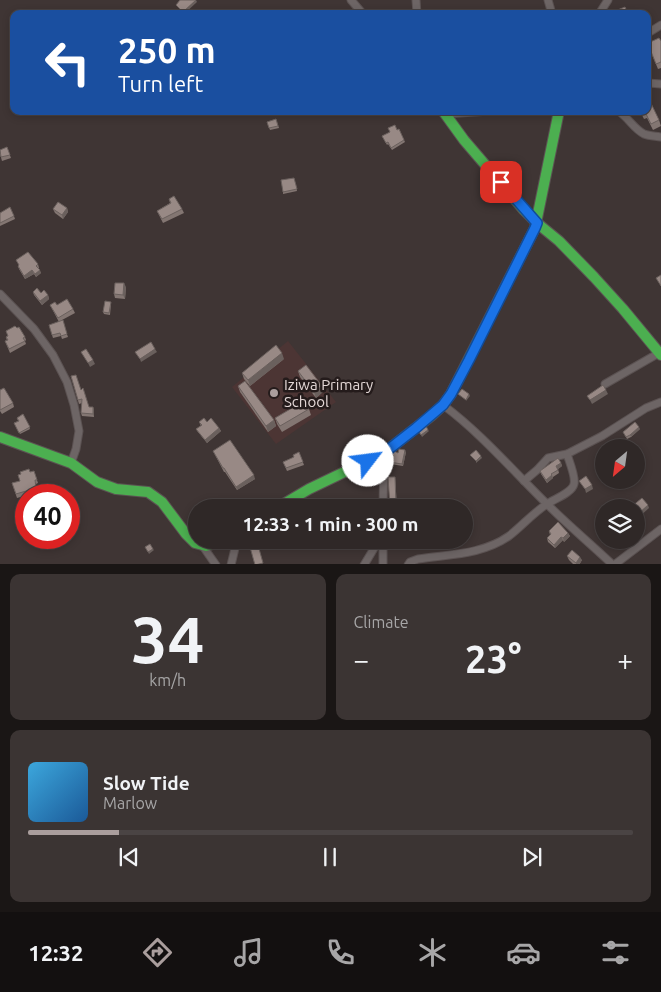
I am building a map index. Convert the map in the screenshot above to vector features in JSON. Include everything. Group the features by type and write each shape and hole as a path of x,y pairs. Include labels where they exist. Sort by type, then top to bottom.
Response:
{"street":[{"path":"351,0 360,10"},
{"path":"445,115 464,140 537,223 559,241 588,271 623,309 660,354 605,384"},
{"path":"293,499 384,453 443,405 451,394 537,223 558,115"},
{"path":"624,115 644,134 661,137"},
{"path":"0,294 34,329 53,354 67,382 79,431 71,463"},
{"path":"524,480 548,458 567,454 602,436 646,408 661,402"},
{"path":"443,405 480,436 547,504 613,564 661,529"},
{"path":"0,436 71,463 97,482 116,489 148,492 162,502 188,536"},
{"path":"384,453 384,499"},
{"path":"408,564 418,559 472,552 485,548 510,535 547,504 570,490 574,485 574,478 567,454"},
{"path":"204,549 216,564"},
{"path":"230,564 234,549"},
{"path":"364,564 373,549"},
{"path":"382,564 383,549"}],"shaded area":[{"name":"Iziwa Primary School","path":"288,341 336,402 276,444 232,387"}],"building":[{"path":"180,0 196,0 185,10 181,10 176,5"},
{"path":"659,38 661,41 661,62 656,64 651,51 651,42"},
{"path":"651,103 659,120 651,124 646,115 651,115"},
{"path":"276,119 278,126 269,128 267,122"},
{"path":"395,125 404,140 391,148 382,136 390,132 388,128"},
{"path":"7,147 10,155 1,157 0,150"},
{"path":"294,178 297,189 283,192 281,180"},
{"path":"174,196 182,209 162,219 157,211 171,203 169,199"},
{"path":"58,202 67,208 62,215 53,209"},
{"path":"10,207 14,216 0,223 0,213"},
{"path":"28,252 38,264 36,266 40,270 35,274 32,270 24,276 16,260"},
{"path":"661,275 661,286 656,278"},
{"path":"115,283 124,283 123,295 114,294"},
{"path":"37,288 41,293 44,290 48,295 40,301 33,292"},
{"path":"67,299 73,309 58,318 50,305 55,302 57,305"},
{"path":"105,301 111,302 109,313 103,312"},
{"path":"63,320 67,334 61,336 60,333 52,335 49,325"},
{"path":"15,326 19,327 25,337 23,338 25,341 9,349 5,341 8,340 6,331"},
{"path":"151,342 155,349 140,359 135,352"},
{"path":"276,345 282,353 248,380 242,373"},
{"path":"86,349 93,360 88,363 81,352"},
{"path":"306,365 322,386 314,392 298,371"},
{"path":"76,375 81,390 83,388 89,407 93,407 93,414 81,413 82,399 78,400 71,376"},
{"path":"245,381 274,420 266,426 238,386"},
{"path":"603,385 606,390 590,400 587,396"},
{"path":"4,388 13,403 0,410 0,390"},
{"path":"462,389 469,394 466,400 458,394"},
{"path":"304,401 309,409 280,426 275,418"},
{"path":"23,414 30,427 19,433 14,423 19,421 17,418"},
{"path":"204,418 207,422 211,418 219,428 205,440 196,429 202,425 199,422"},
{"path":"635,422 639,427 626,437 623,432"},
{"path":"426,426 428,430 421,435 419,432"},
{"path":"230,440 254,475 236,487 213,451"},
{"path":"399,449 405,450 402,464 389,462 391,454 394,451 398,453"},
{"path":"476,450 481,456 476,461 470,455"},
{"path":"299,452 303,462 286,468 283,462 294,457 293,455"},
{"path":"558,458 561,463 556,466 558,470 546,480 540,471"},
{"path":"29,469 30,472 34,471 37,480 35,480 36,484 15,484 15,491 12,483 20,481 18,475 21,474 20,472"},
{"path":"586,476 592,485 585,489 579,481"},
{"path":"388,477 395,477 396,499 390,499"},
{"path":"558,522 568,533 563,538 561,537 554,545 547,538 551,534 549,531"},
{"path":"150,544 153,549 148,552 145,547"},
{"path":"251,549 259,549 263,563 255,564"},
{"path":"572,550 580,557 576,563 567,556"}],"traffic: fast":[{"path":"446,115 464,140 524,210 559,241 594,277 661,355"},
{"path":"292,499 384,453 431,416 451,394 535,228 558,115"},
{"path":"0,437 71,463 97,482 116,489 148,492 162,502 188,536"}],"place":[{"name":"Iziwa Primary School","path":"274,393"}],"route":[{"path":"368,461 384,453 431,416 451,394 535,228 537,223 501,182"}]}
